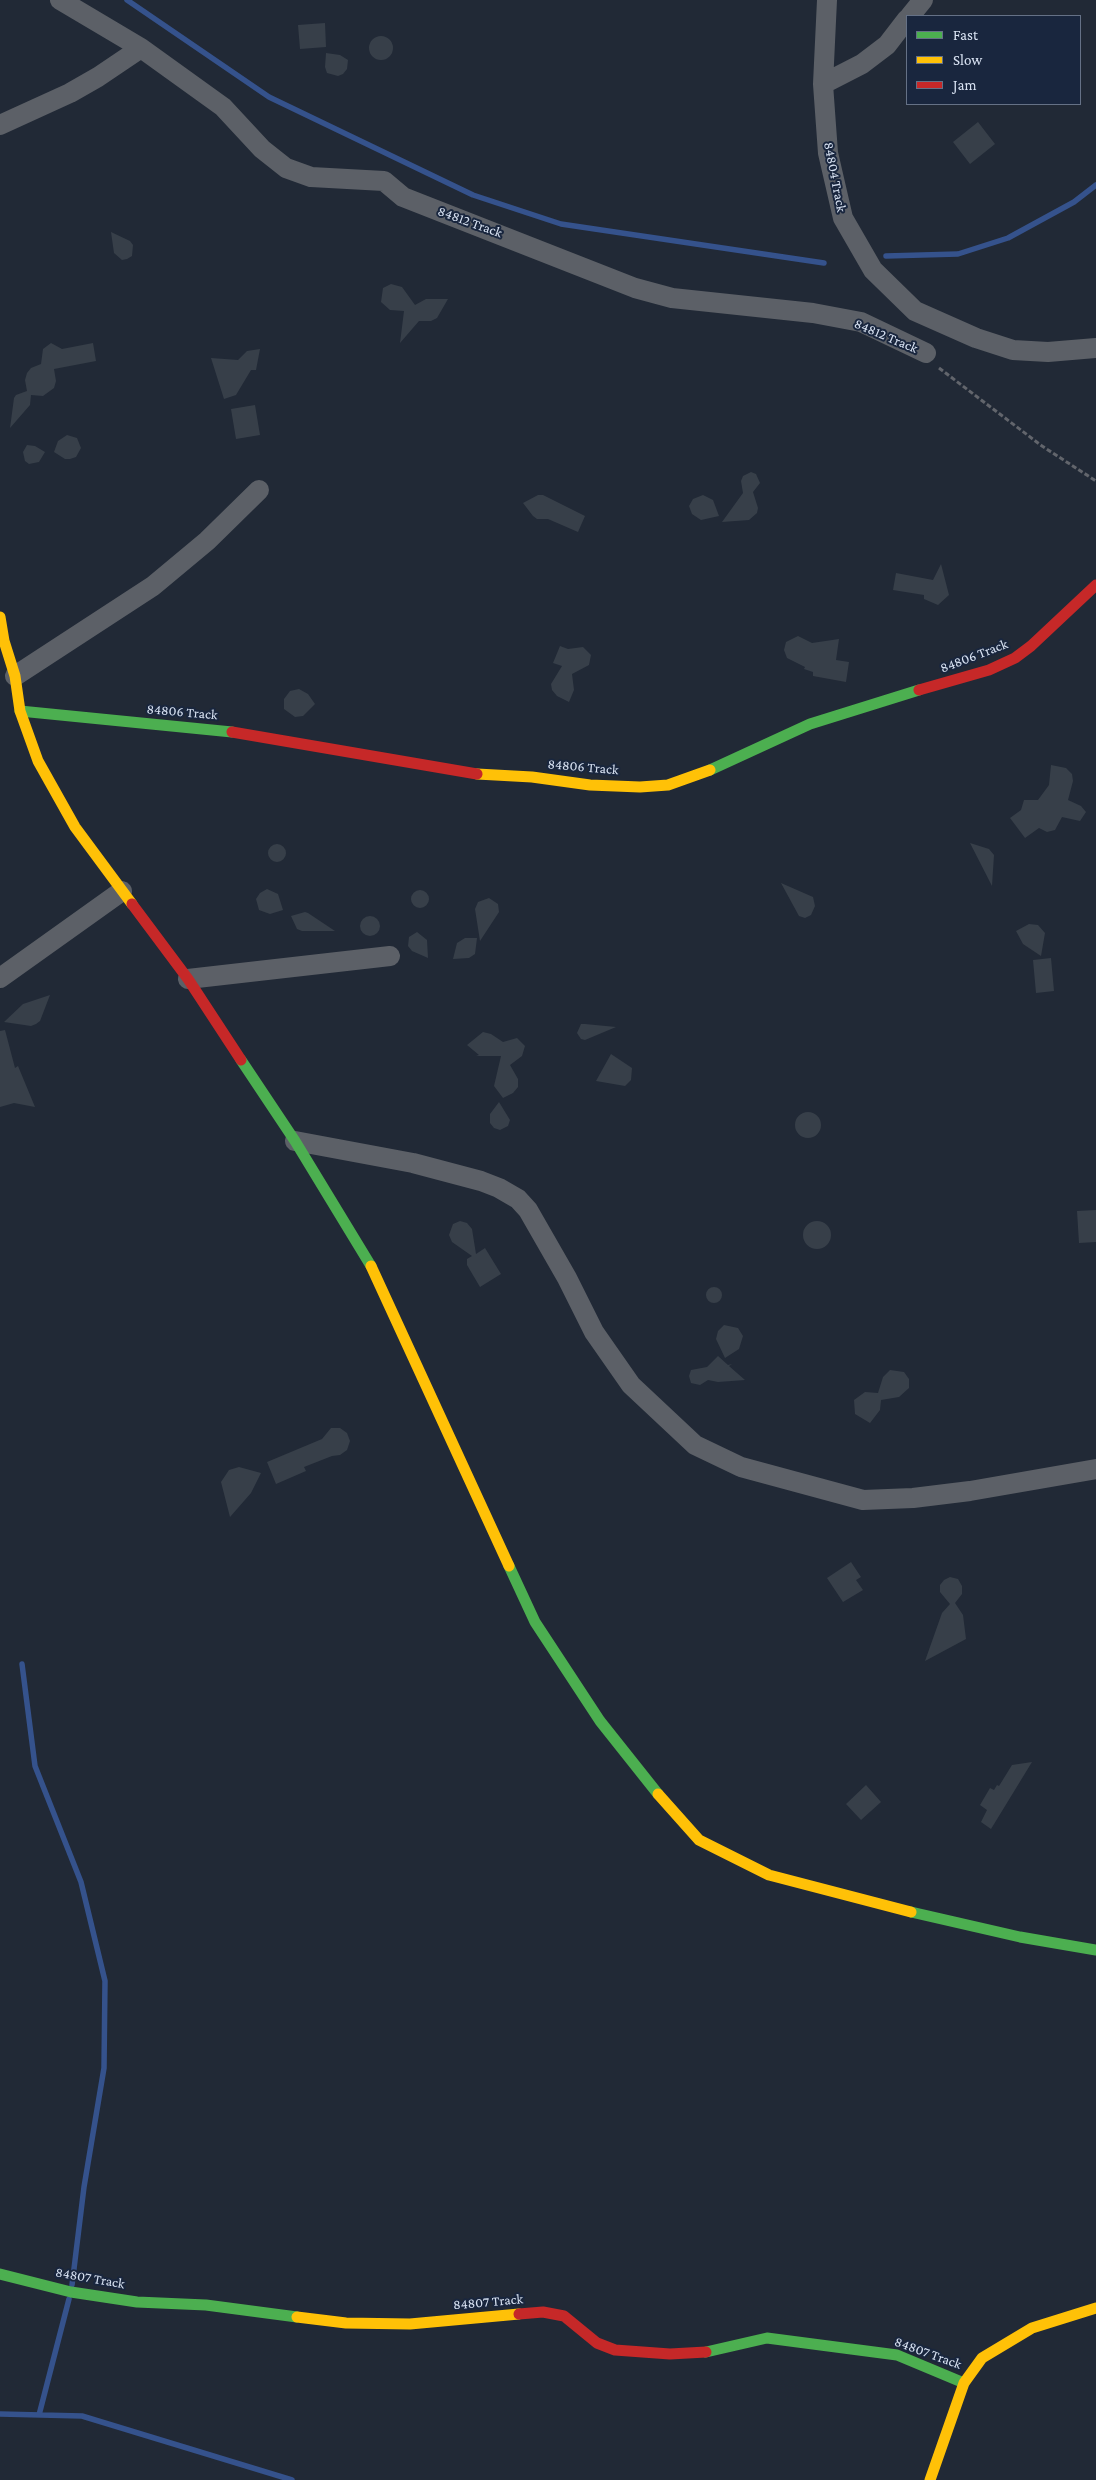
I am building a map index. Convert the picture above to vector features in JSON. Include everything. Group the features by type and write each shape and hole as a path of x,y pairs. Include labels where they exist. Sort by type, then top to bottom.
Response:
{"street":[{"name":"84812 Track","path":"60,0 141,48 223,107 268,154 286,168 311,178 384,181 403,197 635,288 672,298 813,313 861,322 926,353"},
{"name":"84804 Track","path":"827,0 824,84 828,153 843,218 874,270 915,311 976,338 1013,350 1048,352 1096,348"},
{"path":"911,15 923,0"},
{"path":"824,84 862,64 887,45 906,20"},
{"path":"0,125 98,78 141,48"},
{"path":"15,676 153,586 207,541 259,490"},
{"name":"84806 Track","path":"20,711 221,730 467,774 532,778 590,785 640,787 668,785 693,778 810,724 851,710 961,679 1015,658 1031,646 1096,585"},
{"path":"0,617 4,641 15,676 20,711 38,761 75,827 188,979 295,1141 370,1263 534,1622 600,1721 663,1801 699,1840 769,1875 866,1901 1020,1937 1096,1950"},
{"path":"0,978 122,891"},
{"path":"188,979 390,956"},
{"path":"295,1141 413,1163 481,1181 499,1188 518,1199 528,1210 567,1278 594,1332 631,1385 695,1445 742,1467 863,1500 913,1498 970,1491 1096,1469"},
{"name":"84807 Track","path":"0,2274 71,2292 137,2302 206,2306 346,2322 410,2324 542,2312 564,2316 597,2343 615,2350 670,2354 717,2351 768,2338 897,2355 964,2383"},
{"path":"930,2480 964,2383 982,2358 1032,2328 1096,2308"}],"path":[{"path":"926,353 942,371 1042,446 1096,481"}],"building":[{"path":"325,23 326,47 300,49 298,25"},
{"path":"381,36 386,37 392,43 392,53 386,59 381,60 376,59 370,53 369,48 370,43 376,37"},
{"path":"326,53 340,55 348,60 347,69 343,74 338,76 327,73 325,67"},
{"path":"978,122 995,144 970,164 953,142"},
{"path":"111,232 130,241 133,245 132,256 122,260 114,253"},
{"path":"391,284 402,287 415,305 426,299 448,299 437,318 431,321 419,321 400,343 404,311 390,310 381,302 383,288"},
{"path":"51,343 62,349 93,343 96,361 54,369 56,381 54,388 43,396 31,395 30,405 10,428 14,398 16,395 27,391 25,380 27,373 31,368 41,364 43,349"},
{"path":"260,349 256,370 251,370 236,395 224,399 211,358 238,360 247,351"},
{"path":"255,405 260,435 236,439 231,409"},
{"path":"67,435 77,438 81,448 76,457 70,459 65,459 54,452 58,441"},
{"path":"27,445 35,446 45,452 39,462 29,464 25,461 23,452"},
{"path":"751,472 756,474 760,483 753,492 758,508 757,513 749,520 722,522 743,493 741,481 743,476"},
{"path":"538,495 543,495 585,516 578,532 548,519 537,519 533,516 523,503"},
{"path":"703,495 713,500 719,516 701,520 692,514 689,506 693,499"},
{"path":"941,564 949,595 938,605 924,599 924,595 893,590 896,573 933,580"},
{"path":"798,636 812,643 839,639 836,660 849,662 846,682 813,676 813,672 804,669 805,667 787,658 784,650 786,642"},
{"path":"560,646 568,649 583,647 591,655 589,665 572,674 574,690 569,702 557,696 552,690 551,684 562,666 553,663"},
{"path":"299,689 308,694 315,704 303,716 295,717 284,709 284,699 290,691"},
{"path":"1051,765 1066,768 1072,774 1073,781 1068,800 1081,806 1086,812 1080,821 1062,817 1055,830 1047,832 1039,828 1025,838 1010,818 1021,810 1024,800 1038,800 1049,785"},
{"path":"970,843 989,849 994,855 992,886"},
{"path":"277,844 283,847 286,853 283,859 277,862 271,859 268,853 271,847"},
{"path":"781,883 813,897 815,906 811,915 805,918 799,916"},
{"path":"267,889 278,894 283,910 270,914 259,910 256,899 260,893"},
{"path":"420,890 426,893 429,899 426,905 420,908 414,905 411,899 414,893"},
{"path":"489,898 498,904 499,912 480,941 475,909 478,902"},
{"path":"305,912 335,931 302,931 297,929 291,916"},
{"path":"366,916 374,916 380,922 380,930 374,936 366,936 360,930 360,922"},
{"path":"1029,924 1038,925 1045,933 1041,956 1023,944 1016,931"},
{"path":"417,932 427,940 428,958 412,951 408,946 409,937"},
{"path":"465,938 477,938 475,954 469,958 453,959 457,943"},
{"path":"1051,958 1054,991 1036,993 1033,960"},
{"path":"50,995 40,1021 36,1024 31,1026 4,1022 23,1004"},
{"path":"581,1024 616,1027 585,1040 581,1039 577,1033"},
{"path":"5,1030 15,1068 18,1066 35,1107 14,1103 0,1107 0,1031"},
{"path":"483,1032 491,1034 503,1042 517,1038 525,1046 522,1056 510,1065 518,1079 518,1087 513,1093 503,1098 494,1086 501,1056 476,1056 479,1055 467,1045"},
{"path":"611,1054 632,1068 631,1080 625,1086 596,1081"},
{"path":"499,1102 510,1120 508,1126 500,1130 494,1128 490,1123 490,1114"},
{"path":"808,1112 818,1115 821,1125 818,1135 808,1138 798,1135 795,1125 798,1115"},
{"path":"1096,1210 1096,1242 1079,1243 1077,1211"},
{"path":"460,1221 467,1223 472,1229 476,1254 485,1248 501,1274 480,1287 467,1265 467,1259 472,1256 452,1242 449,1235 453,1224"},
{"path":"817,1221 827,1225 831,1235 827,1245 817,1249 807,1245 803,1235 807,1225"},
{"path":"714,1287 720,1289 722,1295 720,1301 714,1303 708,1301 706,1295 708,1289"},
{"path":"724,1325 738,1328 743,1336 739,1349 725,1358 716,1339 718,1331"},
{"path":"718,1356 728,1365 732,1364 729,1366 745,1380 718,1382 708,1380 700,1385 691,1383 689,1376 691,1370 707,1367"},
{"path":"890,1370 904,1372 909,1379 909,1388 899,1397 881,1400 880,1410 870,1423 855,1414 854,1400 865,1392 878,1393 883,1377"},
{"path":"331,1428 340,1428 347,1433 350,1441 347,1450 340,1455 332,1456 304,1467 306,1471 276,1484 267,1462 322,1439"},
{"path":"239,1467 261,1473 251,1493 230,1517 221,1482 229,1470"},
{"path":"851,1562 861,1577 856,1580 863,1590 843,1602 827,1578"},
{"path":"950,1577 958,1579 962,1586 962,1594 955,1603 963,1615 966,1639 925,1661 942,1613 950,1604 940,1592 940,1585"},
{"path":"1032,1762 991,1829 981,1822 987,1810 980,1805 990,1788 994,1790 997,1785 999,1786 1012,1765"},
{"path":"866,1785 881,1802 861,1820 846,1804"}],"waterway":[{"path":"127,0 269,97 473,195 561,224 824,263"},
{"path":"886,256 958,254 1008,238 1074,202 1096,185"},
{"path":"22,1664 35,1766 81,1882 105,1981 104,2068 84,2187 72,2285"},
{"path":"39,2415 69,2299"},
{"path":"0,2414 82,2416 292,2480"}],"traffic: fast":[{"path":"710,770 810,724 919,690"},
{"path":"20,711 232,732"},
{"path":"241,1060 295,1141 371,1266"},
{"path":"509,1566 535,1622 600,1721 658,1794"},
{"path":"911,1912 1020,1937 1096,1950"},
{"path":"0,2274 71,2292 137,2302 206,2305 297,2317"},
{"path":"706,2352 767,2338 897,2355 964,2383"}],"traffic: slow":[{"path":"0,617 4,641 15,676 20,711 38,761 75,827 132,904"},
{"path":"477,774 532,777 590,785 640,787 668,785 710,770"},
{"path":"371,1266 509,1566"},
{"path":"658,1794 699,1840 769,1875 911,1912"},
{"path":"930,2480 964,2383 982,2358 1032,2328 1096,2308"},
{"path":"297,2317 346,2323 410,2324 519,2314"}],"traffic: jam":[{"path":"919,690 989,670 1015,658 1031,646 1096,585"},
{"path":"232,732 477,774"},
{"path":"132,904 188,979 241,1060"},
{"path":"519,2314 543,2312 564,2316 597,2343 615,2350 670,2354 706,2352"}]}
